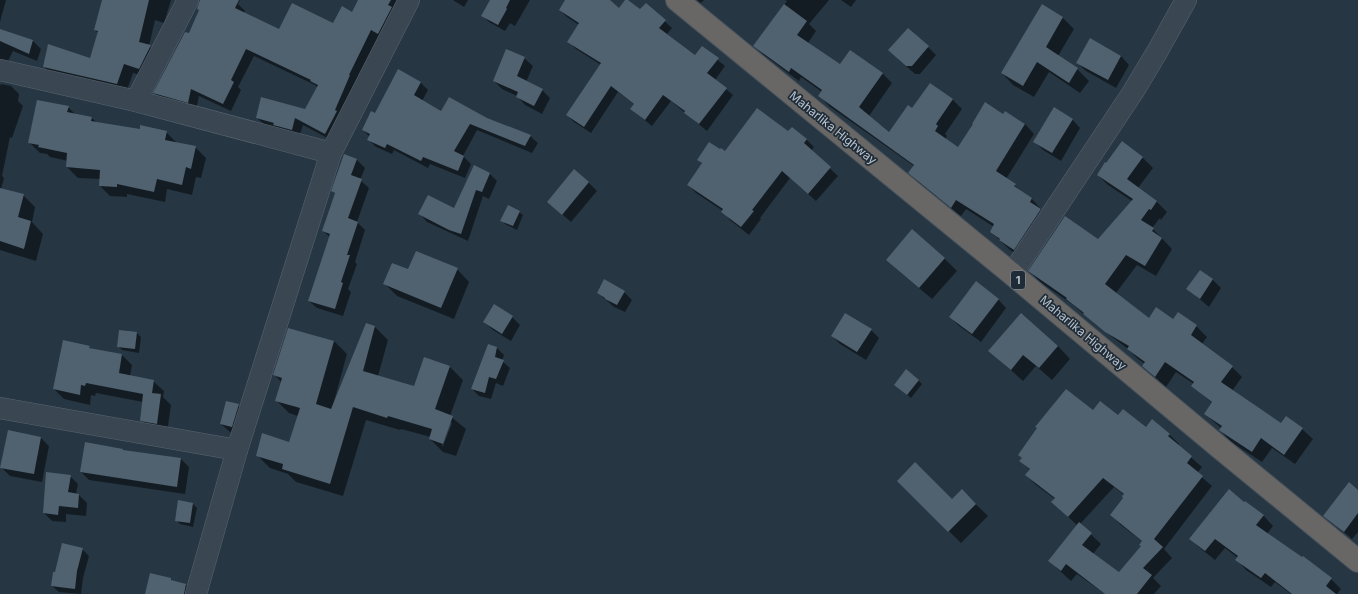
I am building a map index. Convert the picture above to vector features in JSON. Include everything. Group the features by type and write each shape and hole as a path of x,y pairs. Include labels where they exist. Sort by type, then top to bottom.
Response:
{"highway":[{"name":"Maharlika Highway","path":"677,0 1012,274 1358,561"}],"street":[{"path":"136,102 188,0"},
{"path":"196,594 237,450 331,153 409,0"},
{"path":"1012,274 1133,92 1186,0"},
{"path":"0,70 136,102 331,153"},
{"path":"0,408 237,450"}],"building":[{"path":"102,0 149,0 139,42 151,45 139,69 124,64 117,84 43,67 48,44 90,58 98,31 94,30"},
{"path":"200,0 239,0 235,8 279,29 292,3 333,23 342,6 352,12 358,0 391,0 388,5 392,7 378,34 371,30 349,75 335,110 337,111 325,134 295,118 292,130 273,125 274,123 256,118 261,97 305,109 318,85 310,81 311,80 246,49 231,80 234,82 223,104 191,89 188,103 153,93 185,32 189,33 199,10 197,9"},
{"path":"490,0 510,0 498,25 481,16"},
{"path":"565,0 610,0 619,8 625,0 628,0 640,9 646,3 666,20 659,28 695,55 702,46 719,58 707,73 727,88 699,124 684,113 685,111 663,95 645,120 630,109 634,104 611,86 584,127 566,115 601,63 567,42 579,23 559,10"},
{"path":"784,4 807,21 797,35 840,64 850,50 883,73 859,107 889,132 908,105 912,108 930,83 953,99 936,124 938,126 935,131 958,147 985,102 1003,114 1005,111 1025,124 996,171 1016,184 1014,186 1032,198 1030,202 1041,209 1014,250 990,232 994,224 956,200 951,208 908,173 914,165 818,96 822,90 791,68 789,72 753,46"},
{"path":"1042,4 1063,17 1046,47 1078,68 1069,83 1037,62 1023,86 1001,73"},
{"path":"908,28 929,46 912,66 906,66 888,50"},
{"path":"0,29 33,40 29,54 0,41"},
{"path":"1090,38 1121,56 1108,80 1076,63"},
{"path":"506,49 525,57 517,76 543,89 534,106 516,97 518,92 493,81"},
{"path":"398,69 421,82 414,95 441,111 449,97 487,118 531,135 525,146 470,124 454,151 464,156 458,171 423,157 421,161 387,144 385,148 367,140 370,134 362,130 371,111 375,113"},
{"path":"37,100 69,106 67,112 92,117 91,121 140,129 140,125 167,131 165,140 196,146 191,169 186,167 182,185 157,179 154,192 117,184 117,187 99,186 100,170 66,167 67,153 38,147 39,145 28,143"},
{"path":"1054,107 1073,119 1052,153 1033,142"},
{"path":"757,108 788,131 792,127 807,139 804,143 831,167 808,194 782,171 741,227 721,212 723,209 687,185 702,163 697,160 709,142 725,151"},
{"path":"1122,141 1143,157 1127,179 1157,201 1151,210 1149,209 1141,220 1154,228 1152,231 1162,238 1145,266 1126,255 1105,284 1149,318 1156,307 1173,319 1178,312 1197,325 1191,335 1233,366 1221,382 1281,423 1286,416 1303,428 1284,455 1261,438 1252,452 1220,431 1219,430 1222,426 1204,414 1212,402 1191,386 1194,382 1165,362 1155,377 1142,366 1145,362 1127,349 1129,346 1105,332 1066,299 1067,298 1028,271 1065,216 1098,239 1133,199 1097,175 1105,162 1106,163"},
{"path":"344,154 357,159 351,175 362,179 348,218 358,222 347,255 350,255 341,282 343,283 335,309 308,301 330,234 322,231 335,193 331,191"},
{"path":"474,165 490,173 482,192 476,190 461,234 449,230 418,214 428,195 454,208"},
{"path":"574,169 589,182 562,215 547,202"},
{"path":"0,188 24,194 18,217 31,221 24,249 0,241"},
{"path":"508,205 520,211 513,226 500,221"},
{"path":"912,229 945,258 919,288 886,260"},
{"path":"416,251 458,268 441,308 383,284 392,263 408,269"},
{"path":"1200,270 1213,279 1200,299 1186,289"},
{"path":"604,279 625,291 617,305 597,293"},
{"path":"976,281 999,299 972,334 949,317"},
{"path":"494,304 513,316 502,334 483,322"},
{"path":"845,313 872,329 857,352 831,336"},
{"path":"1021,313 1058,346 1039,368 1023,355 1011,370 988,351"},
{"path":"366,323 375,326 363,371 414,386 424,357 450,366 435,409 453,416 443,444 429,439 432,429 388,416 387,418 353,407 330,484 282,469 283,464 256,456 262,433 289,442 300,408 275,401 282,378 273,375 288,328 334,341 316,404 331,409"},
{"path":"119,330 137,332 135,349 117,347"},
{"path":"63,340 90,346 89,348 122,354 119,373 154,380 152,393 161,394 157,424 140,421 143,394 86,383 85,386 81,385 80,395 53,389"},
{"path":"488,344 497,347 495,357 504,360 496,379 489,377 485,393 471,389"},
{"path":"906,369 919,380 907,395 894,385"},
{"path":"1066,389 1093,410 1100,401 1118,415 1123,409 1146,427 1152,419 1170,434 1168,436 1192,456 1187,463 1203,476 1154,539 1163,547 1143,568 1152,575 1137,594 1105,594 1066,564 1061,571 1048,561 1079,522 1092,533 1082,545 1119,572 1141,546 1139,545 1142,541 1110,515 1123,498 1122,496 1124,494 1103,478 1068,517 1051,502 1055,498 1025,475 1030,469 1019,461 1022,458 1018,455 1037,428 1035,427"},
{"path":"226,401 239,404 232,427 220,424"},
{"path":"8,430 41,437 34,474 0,468"},
{"path":"85,442 123,450 181,458 177,487 80,472"},
{"path":"915,462 952,499 962,489 976,504 948,532 897,481"},
{"path":"46,472 71,475 68,492 79,494 78,508 59,506 58,515 43,513"},
{"path":"1349,482 1358,490 1358,513 1344,532 1323,516"},
{"path":"1229,489 1244,502 1245,501 1264,515 1256,525 1302,557 1303,556 1332,578 1326,586 1336,594 1292,594 1265,573 1261,578 1235,560 1238,556 1215,539 1205,551 1189,539"},
{"path":"178,500 193,503 190,523 175,521"},
{"path":"62,543 83,548 77,571 75,589 51,586 53,572 55,572"},
{"path":"150,573 171,578 171,580 186,584 184,594 145,594"}]}
